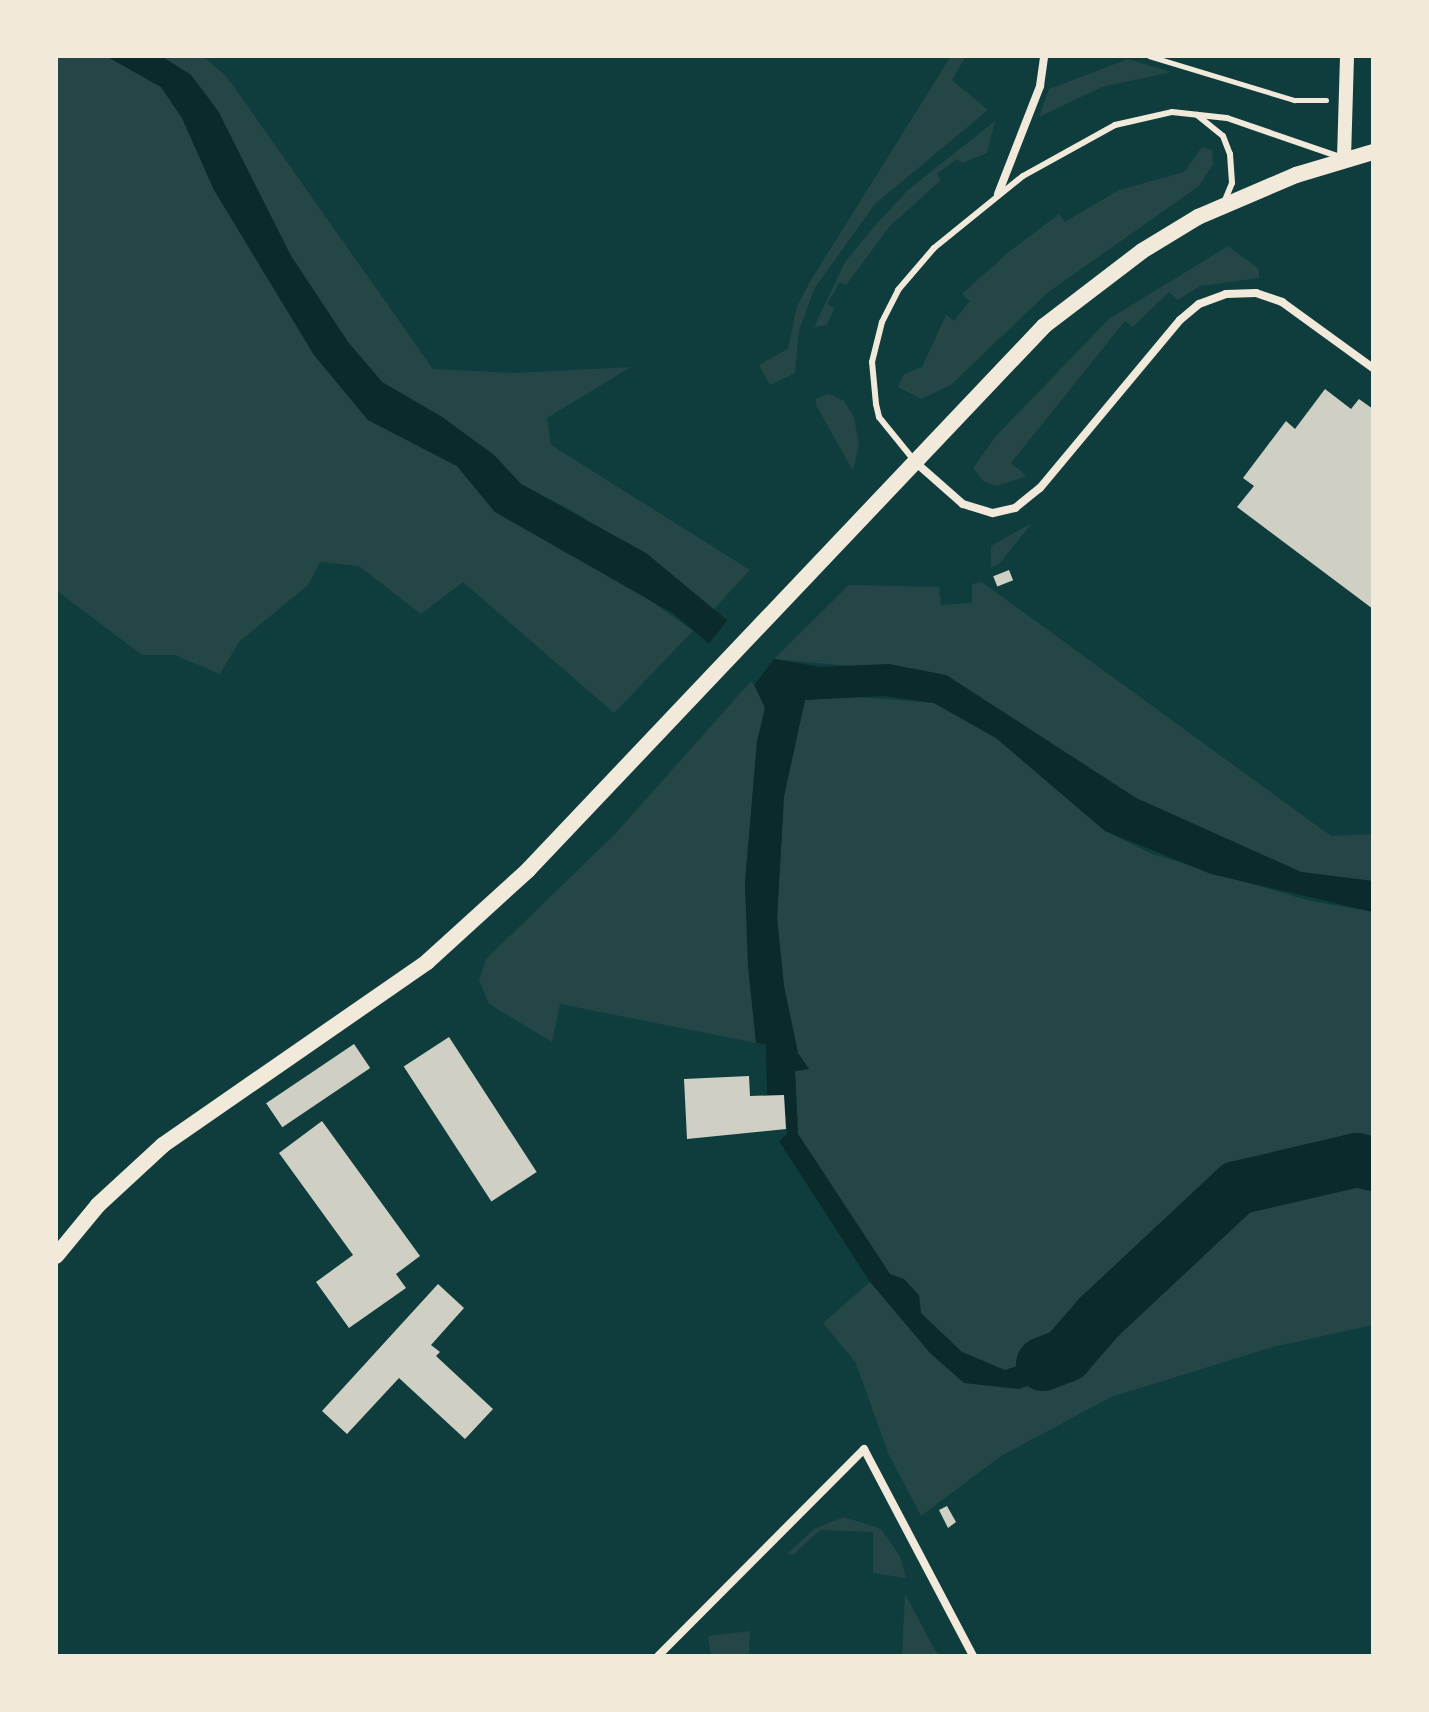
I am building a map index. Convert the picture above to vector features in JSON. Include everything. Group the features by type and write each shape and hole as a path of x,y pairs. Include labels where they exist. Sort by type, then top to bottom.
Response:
{"main road":[{"path":"56,1256 98,1205 163,1145 427,962 528,870 665,728 913,459 1044,326 1142,251 1218,207 1344,158 1373,152"}],"street":[{"path":"998,194 1040,86 1044,56"},
{"path":"1344,158 1343,100 1347,56"},
{"path":"913,459 963,504 993,513 1015,508 1040,488 1180,320 1207,300 1226,294 1256,293 1282,302 1373,368"},
{"path":"658,1656 864,1449 973,1656"}],"lane":[{"path":"1190,112 1211,123 1230,154 1232,183 1218,207"},
{"path":"913,459 879,417 872,382 876,337 893,299 918,265 998,194 1049,158 1115,125 1190,112 1227,118 1344,158"}],"path":[{"path":"1149,56 1294,100 1343,100"}],"shaded area":[{"path":"56,56 106,56 161,87 182,118 214,190 314,355 368,420 457,466 495,512 627,584 693,631 614,713 463,582 421,614 359,566 320,562 308,585 239,642 220,674 175,655 142,655 56,590"},
{"path":"106,56 161,56 191,75 218,111 291,256 348,342 382,382 442,417 494,455 521,484 646,553 774,659 820,667 889,664 946,675 1136,798 1301,872 1373,881 1373,912 1211,874 1105,831 996,738 934,703 885,696 805,700 784,796 777,918 784,986 798,1053 809,1069 795,1071 798,1134 890,1274 904,1279 919,1295 921,1313 962,1352 1005,1370 1030,1362 1099,1317 1068,1370 1019,1389 964,1383 930,1353 870,1282 779,1141 787,1134 784,1095 767,1095 766,1044 756,1043 748,967 745,883 757,742 765,708 752,680 674,614 495,512 457,466 368,420 314,355 214,190 182,118 161,87"},
{"path":"161,56 203,56 227,77 433,369 515,373 631,367 547,418 551,445 750,570 713,610 578,514 521,484 494,455 442,417 382,382 348,342 291,256 218,111 191,75"},
{"path":"951,56 966,56 952,80 988,110 875,204 814,289 799,331 795,373 770,385 759,365 788,349 797,306 811,280"},
{"path":"1128,59 1171,72 1102,87 1039,117 1049,89"},
{"path":"995,121 987,153 962,163 957,159 937,174 941,180 890,226 846,285 840,282 827,304 834,308 827,325 814,327 845,262 872,229 908,190"},
{"path":"1202,147 1212,150 1213,164 1199,186 1047,293 951,385 921,399 898,387 904,374 922,367 946,315 954,321 970,301 962,294 1010,251 1059,214 1065,222 1119,190 1184,172"},
{"path":"1228,246 1259,269 1259,278 1200,286 1178,300 1169,292 1133,327 1125,321 1011,463 1027,476 997,486 983,481 973,468 996,436 1109,319"},
{"path":"829,394 844,401 854,417 859,444 853,471 817,407 815,399"},
{"path":"1032,523 1000,563 991,568 991,546"},
{"path":"982,582 1331,836 1373,834 1373,881 1301,872 1136,798 946,675 774,659 849,585 939,587 941,605 972,603 972,584"},
{"path":"752,680 765,708 757,742 745,883 756,1043 560,1004 552,1042 489,1004 479,980 486,959 616,833"},
{"path":"847,696 934,703 996,738 1105,831 1152,854 1306,900 1373,912 1373,1325 1273,1347 1111,1397 1001,1456 921,1516 888,1453 856,1363 823,1323 870,1282 890,1274 798,1134 795,1071 808,1069 798,1053 784,986 777,918 784,796 805,700"},
{"path":"844,1517 881,1529 900,1556 906,1578 873,1573 873,1532 820,1530 794,1554 787,1554 814,1529"},
{"path":"905,1594 936,1652 943,1656 902,1656"},
{"path":"750,1631 749,1656 711,1655 708,1636"}],"pier":[{"path":"729,618 777,656 754,685 706,647"}],"building":[{"path":"1325,389 1351,409 1359,399 1373,409 1373,609 1237,507 1254,486 1243,478 1286,421 1295,429"},
{"path":"1009,570 1013,580 997,587 993,576"},
{"path":"449,1037 537,1172 491,1201 404,1066"},
{"path":"354,1044 370,1068 282,1127 266,1103"},
{"path":"749,1076 750,1096 784,1095 786,1129 687,1139 684,1079"},
{"path":"322,1121 420,1256 396,1274 406,1288 349,1328 316,1282 353,1255 279,1153"},
{"path":"438,1284 464,1308 431,1345 440,1352 436,1356 493,1409 465,1439 399,1378 347,1434 322,1411"},
{"path":"947,1506 956,1522 948,1528 939,1510"}],"waterway":[{"path":"1043,1364 1066,1355 1099,1317 1237,1188 1357,1160 1373,1164"}]}
